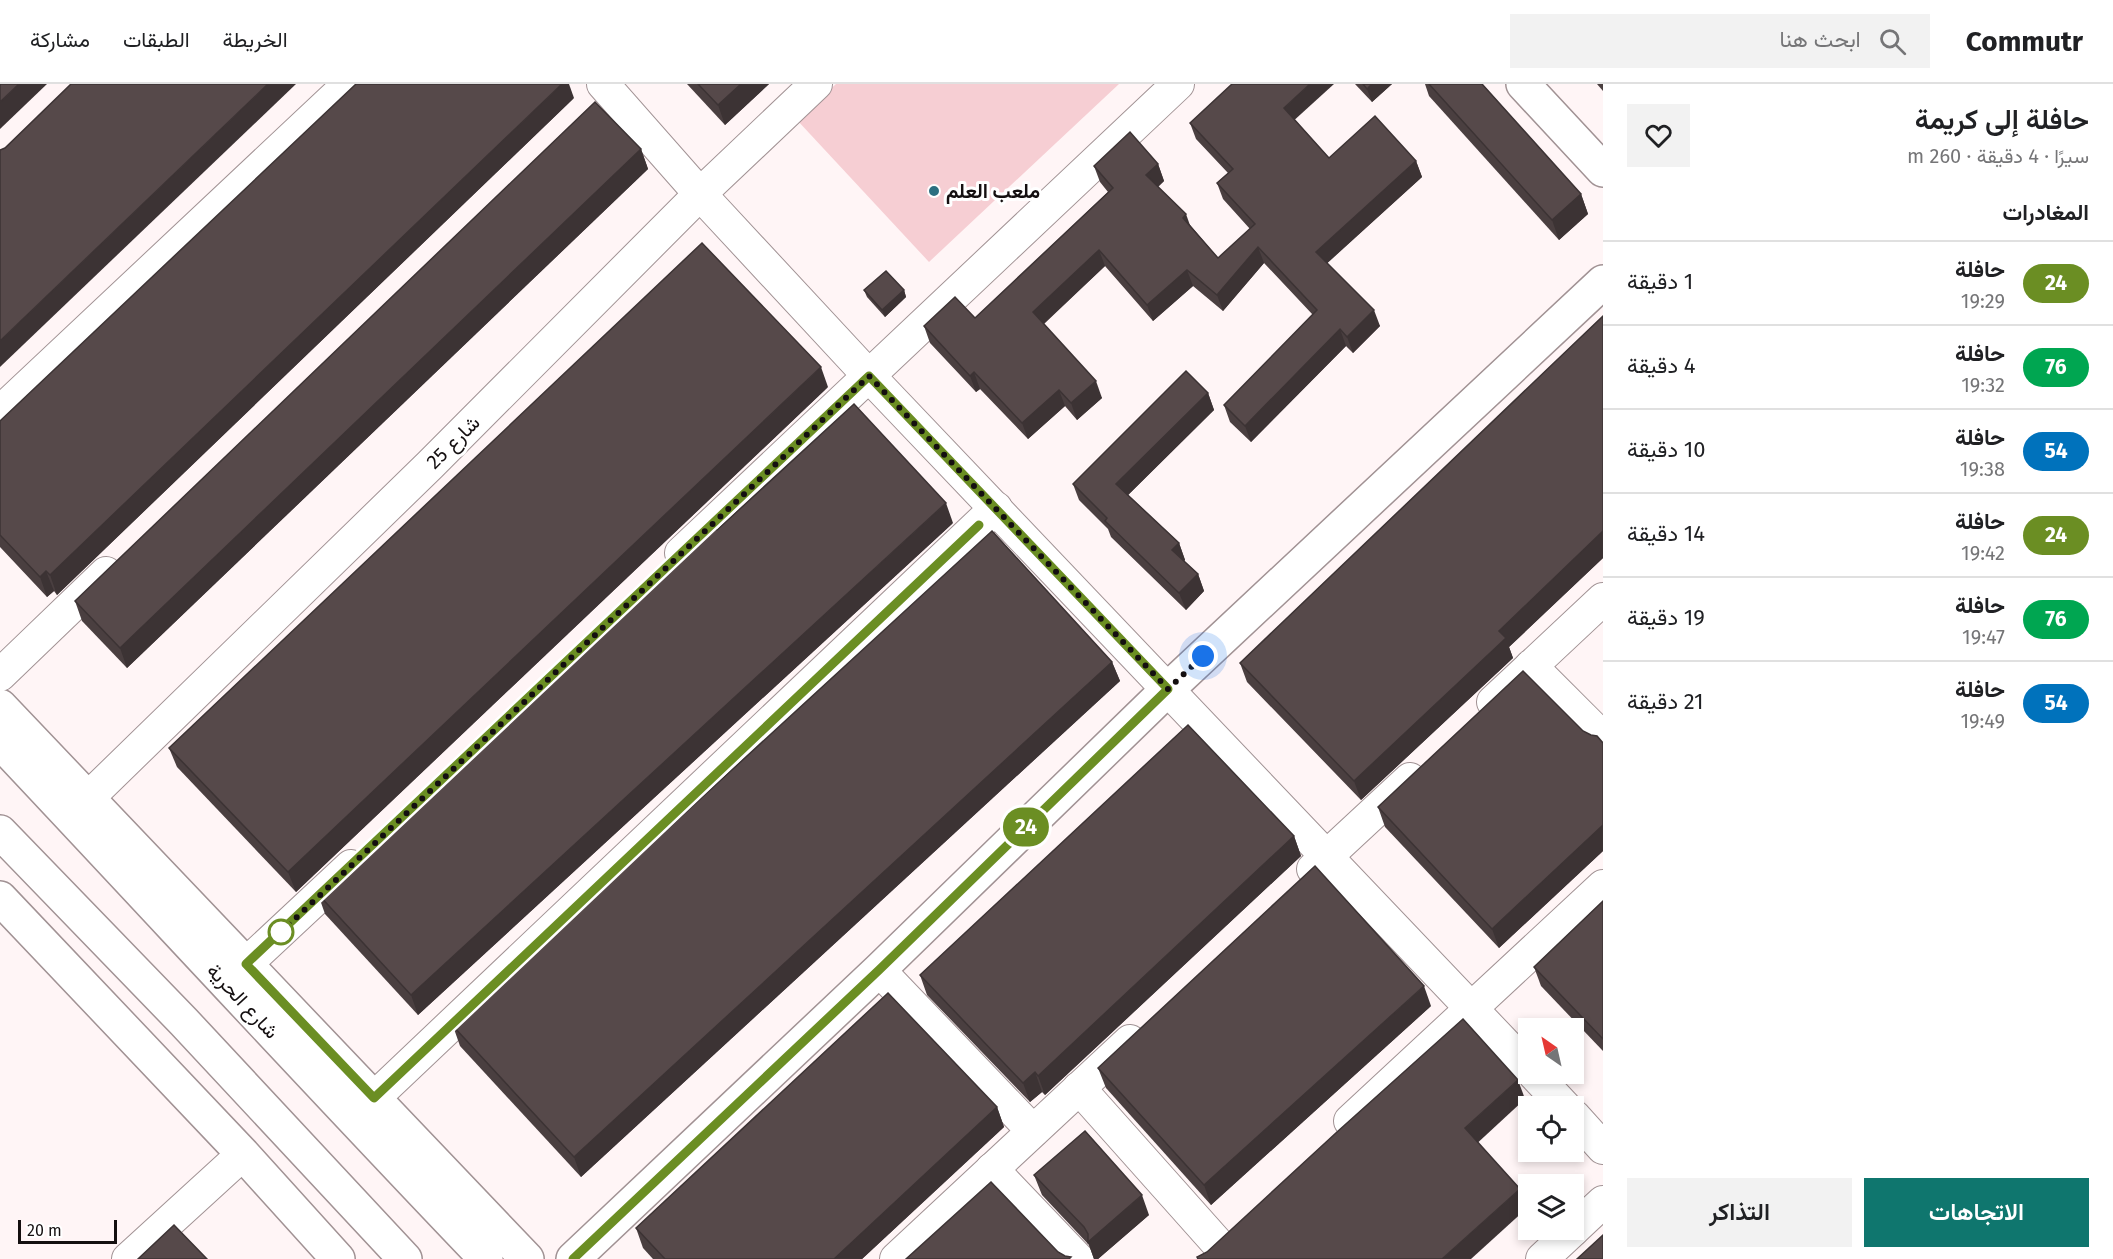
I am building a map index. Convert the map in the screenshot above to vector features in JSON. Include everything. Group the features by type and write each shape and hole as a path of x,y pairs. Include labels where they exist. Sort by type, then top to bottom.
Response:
{"street":[{"path":"0,412 350,84"},
{"name":"شارع 25","path":"88,798 430,465 700,194 816,84"},
{"path":"662,572 1178,84"},
{"path":"1523,84 1603,170"},
{"path":"602,94 700,194 869,376 1518,1057"},
{"path":"573,1259 879,970 1168,689 1603,282"},
{"path":"374,1098 996,508"},
{"path":"0,675 129,551"},
{"path":"1472,721 1603,599"},
{"path":"1531,666 1603,738"},
{"path":"0,705 527,1259"},
{"name":"شارع الحرية","path":"0,742 229,985 351,1119 486,1259"},
{"path":"1293,888 1429,761"},
{"path":"0,832 184,1022 405,1259"},
{"path":"246,964 368,850"},
{"path":"1332,1138 1603,886"},
{"path":"0,898 243,1154 338,1259"},
{"path":"879,970 1033,1131"},
{"path":"896,1259 1147,1024"},
{"path":"1543,1084 1555,1096"},
{"path":"1079,1088 1218,1244"},
{"path":"1584,1127 1603,1148"},
{"path":"128,1259 243,1154"},
{"path":"992,1169 1078,1259"},
{"path":"1584,1220 1603,1202"},
{"path":"1542,1259 1562,1240"}],"shaded area":[{"name":"ملعب العلم","path":"836,84 1119,84 929,262 797,120"}],"building":[{"path":"0,84 19,84 0,102"},
{"path":"71,84 268,84 0,341 0,150 5,148"},
{"path":"356,84 562,84 50,575 46,571 40,577 0,535 0,421"},
{"path":"698,84 741,84 718,105"},
{"path":"1232,84 1310,84 1284,108 1329,158 1375,116 1416,161 1316,252 1374,310 1347,337 1340,329 1245,426 1224,405 1317,310 1258,247 1217,295 1187,270 1147,305 1099,250 1033,312 1096,381 1071,403 1059,390 1022,423 974,372 970,376 924,326 955,297 975,318 1113,188 1094,166 1130,132 1158,164 1146,175 1186,214 1183,218 1218,258 1255,224 1217,183 1233,169 1190,123"},
{"path":"1429,84 1482,84 1581,194 1552,220"},
{"path":"595,102 641,149 120,648 75,601"},
{"path":"702,243 821,367 288,872 169,748"},
{"path":"886,271 904,290 882,310 864,290"},
{"path":"1603,316 1603,531 1499,631 1506,638 1354,781 1240,663"},
{"path":"1186,371 1208,393 1116,484 1179,543 1172,550 1198,574 1179,593 1105,521 1107,518 1073,484"},
{"path":"854,404 946,503 411,995 318,894 711,523 717,530"},
{"path":"992,531 1112,662 574,1157 453,1026"},
{"path":"1523,671 1583,731 1597,736 1603,743 1603,825 1492,929 1378,807"},
{"path":"1188,725 1294,836 1038,1076 1035,1072 1023,1083 920,975"},
{"path":"1315,866 1424,986 1204,1185 1098,1068"},
{"path":"1603,901 1603,1039 1584,1018 1534,967"},
{"path":"888,993 997,1107 834,1259 665,1259 636,1228"},
{"path":"1463,1019 1518,1080 1465,1128 1518,1187 1518,1191 1442,1259 1198,1259 1197,1257 1207,1252"},
{"path":"1085,1131 1142,1195 1088,1242 1088,1234 1084,1227 1034,1175"},
{"path":"991,1182 1058,1252 1071,1257 1069,1259 906,1259"},
{"path":"174,1225 207,1259 138,1259"},
{"path":"1603,1235 1603,1259 1577,1259"}],"bus line":[{"name":"24","path":"573,1259 879,970 1168,689 869,376 246,964 374,1098 979,525"}],"place":[{"name":"ملعب العلم","path":"934,191"}],"route":[{"path":"281,932 869,376 1168,689 1203,656"}]}
